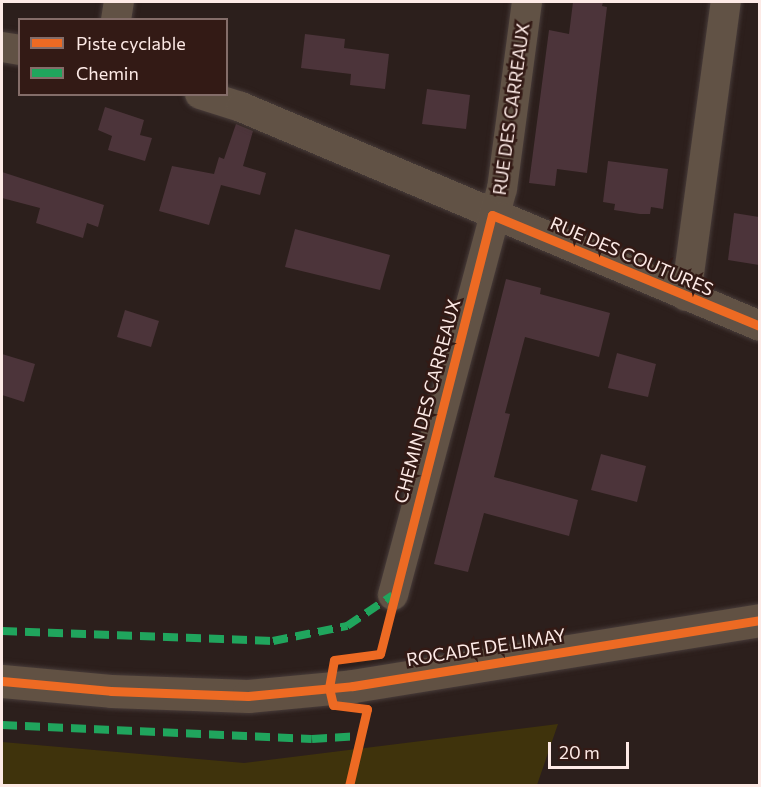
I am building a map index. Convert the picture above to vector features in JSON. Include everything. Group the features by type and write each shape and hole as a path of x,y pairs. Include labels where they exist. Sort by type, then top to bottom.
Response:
{"main road":[{"name":"ROCADE DE LIMAY","path":"2,681 111,692 248,696 353,686 759,620"}],"street":[{"path":"116,18 119,2"},
{"name":"RUE DES CARREAUX","path":"492,215 502,189 526,2"},
{"path":"686,296 726,2"},
{"path":"2,46 18,50"},
{"name":"RUE DES COUTURES","path":"206,96 241,107 759,326"},
{"name":"CHEMIN DES CARREAUX","path":"393,595 492,215"}],"shaded area":[{"path":"558,724 537,785 2,785 2,742 244,763"}],"building":[{"path":"573,2 603,2 602,6 607,7 587,173 557,169 555,186 529,183 549,30 569,34"},
{"path":"305,34 345,39 344,48 389,54 385,89 350,85 351,74 301,68"},
{"path":"427,89 470,95 466,129 422,124"},
{"path":"105,107 144,120 140,135 152,138 145,161 108,150 112,136 98,130"},
{"path":"236,124 253,131 243,166 266,173 260,195 221,185 209,225 159,211 172,166 214,174 219,157 224,159"},
{"path":"608,161 668,169 663,209 651,207 650,214 640,214 614,210 615,204 603,202"},
{"path":"2,172 104,205 98,227 87,223 83,238 36,223 40,208 2,198"},
{"path":"734,213 759,217 759,265 728,260"},
{"path":"295,229 390,255 380,290 285,267"},
{"path":"506,279 541,288 540,294 610,313 599,357 525,337 505,413 510,414 494,477 578,500 569,536 484,513 468,572 434,564"},
{"path":"125,310 159,321 151,347 117,337"},
{"path":"617,353 656,364 648,397 608,388"},
{"path":"2,354 35,364 24,402 2,395"},
{"path":"601,454 646,466 637,502 591,490"}],"marked path":[{"path":"2,631 273,641 347,626 393,595"},
{"path":"2,725 312,739 360,736"}],"cycle path":[{"path":"349,786 367,709 333,705 329,688 334,660 380,654 492,215 760,326"},
{"path":"2,681 111,691 248,696 353,686 760,620"}]}
